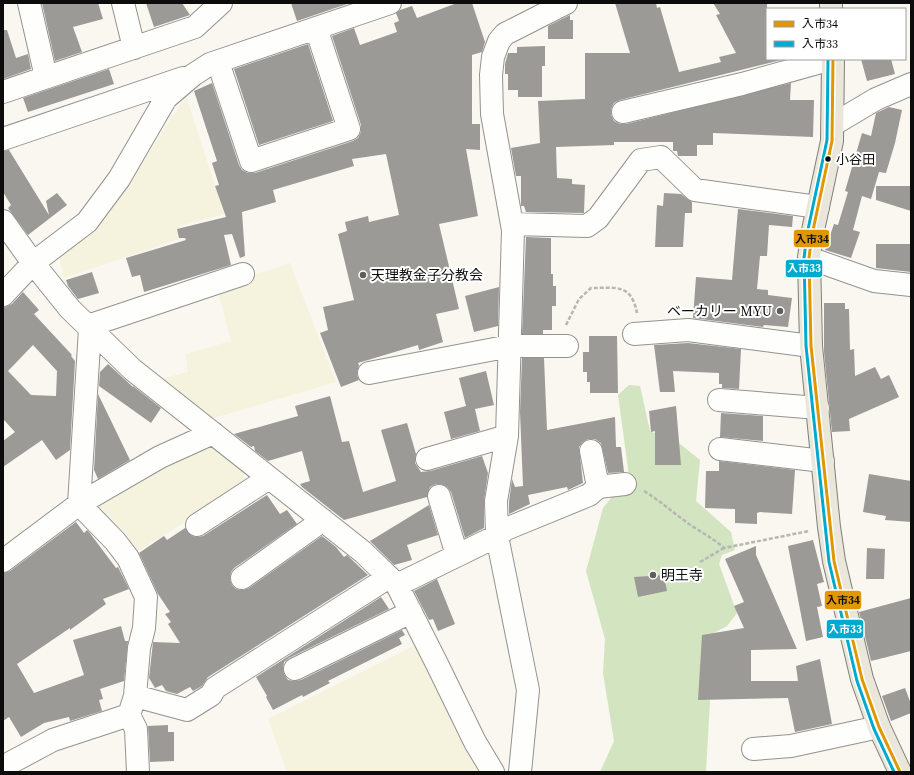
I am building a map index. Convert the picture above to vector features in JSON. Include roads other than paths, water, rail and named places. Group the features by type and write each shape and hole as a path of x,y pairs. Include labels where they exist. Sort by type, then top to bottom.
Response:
{"main road":[{"path":"833,60 834,124 830,157 818,207 809,258 811,346 829,527 834,561 862,679 879,727 900,772"}],"street":[{"path":"29,3 46,77"},
{"path":"123,3 134,48"},
{"path":"3,92 195,27 221,3"},
{"path":"3,139 193,75 218,62 390,3"},
{"path":"520,772 528,690 497,536 496,501 507,436 512,224 492,114 493,57 499,41 505,34 566,3"},
{"path":"218,62 251,161 349,129 316,28"},
{"path":"623,112 742,84 829,60"},
{"path":"3,295 33,263 88,222 119,179 166,98 193,75"},
{"path":"834,124 876,99 911,84"},
{"path":"512,224 587,226 598,218 641,160 661,157 695,190 818,207"},
{"path":"3,221 33,263 70,309 133,370 363,552 393,581 411,612 474,742 493,772"},
{"path":"809,258 874,281 911,285"},
{"path":"89,327 244,274"},
{"path":"89,327 79,504 115,541 128,558 146,597 144,628 139,648 132,705 136,729 138,772"},
{"path":"637,334 688,330 811,346"},
{"path":"369,373 510,346 563,346"},
{"path":"719,400 818,408"},
{"path":"3,561 79,504 160,457 213,433"},
{"path":"427,459 507,436"},
{"path":"720,449 823,461"},
{"path":"591,451 598,487"},
{"path":"197,525 269,478"},
{"path":"10,763 53,740 132,705 187,710 211,695 215,688 393,581 457,555 497,536 506,529 589,495 598,487 625,484"},
{"path":"439,496 457,555"},
{"path":"242,578 322,520"},
{"path":"295,669 411,612"},
{"path":"754,749 791,746 879,727"}],"place":[{"name":"小谷田","path":"828,159"},
{"name":"天理教金子分教会","path":"363,275"},
{"name":"ベーカリー MYU","path":"780,311"},
{"name":"明王寺","path":"653,575"}]}
